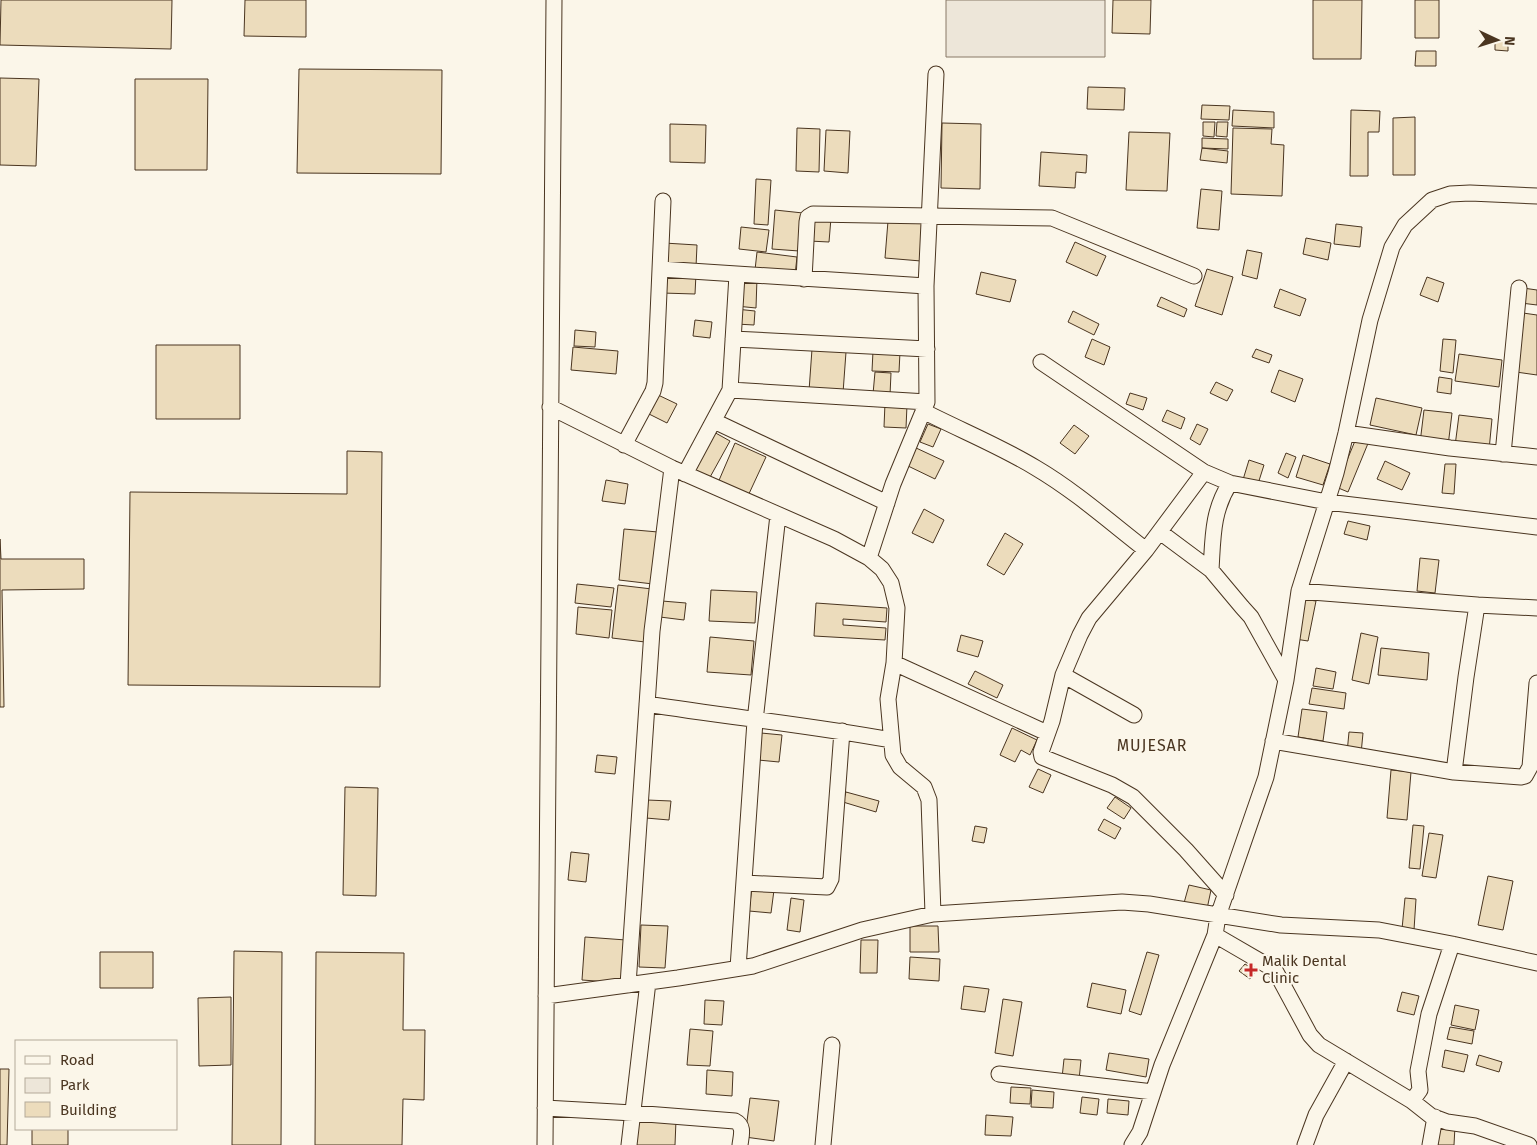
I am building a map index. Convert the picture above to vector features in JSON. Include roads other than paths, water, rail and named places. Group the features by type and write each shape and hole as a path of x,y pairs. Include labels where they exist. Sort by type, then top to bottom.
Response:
{"street":[{"path":"545,1145 554,0"},
{"path":"869,558 887,503 925,407 926,286 936,74"},
{"path":"1132,1145 1144,1121 1153,1092 1215,934 1218,916 1266,777 1286,680 1299,591 1346,433 1370,320 1392,247 1404,225 1432,200 1450,194 1470,193 1537,196"},
{"path":"624,445 653,391 655,383 663,201"},
{"path":"804,278 807,222 808,218 813,214 1052,218 1194,276"},
{"path":"660,269 926,286"},
{"path":"628,985 652,631 679,471 714,421 730,390 737,275"},
{"path":"1503,454 1519,288"},
{"path":"733,339 926,349"},
{"path":"1041,362 1204,472 1230,483 1327,502 1537,527"},
{"path":"730,390 925,407 1038,468 1146,550"},
{"path":"550,407 679,471 834,539 869,558 882,569 891,583 897,608 894,663 888,699 893,755 897,762 924,787 929,800 933,914"},
{"path":"714,421 887,503"},
{"path":"1346,433 1450,448 1537,457"},
{"path":"1204,472 1146,550 1089,618 1080,634 1063,675 1054,715 1040,752 1042,757 1112,785 1133,797 1186,850 1226,894"},
{"path":"1211,570 1216,511 1221,496 1230,483"},
{"path":"738,968 755,721 778,515"},
{"path":"1160,532 1211,570 1251,617 1286,680"},
{"path":"1299,591 1537,608"},
{"path":"1454,772 1477,605"},
{"path":"894,663 1047,733"},
{"path":"1063,675 1134,715"},
{"path":"1273,741 1454,772 1526,776 1530,767 1537,683"},
{"path":"647,704 755,721 842,731 891,740"},
{"path":"744,883 826,887 832,879 842,731"},
{"path":"546,996 753,966 862,930 933,914 1122,902 1149,904 1281,925 1379,930 1537,963"},
{"path":"1215,934 1276,972 1314,1040 1435,1117 1447,1122 1475,1126 1529,1145"},
{"path":"1412,1101 1420,1090 1418,1071 1429,1014 1452,944"},
{"path":"629,1145 648,982"},
{"path":"823,1145 832,1045"},
{"path":"1305,1145 1316,1115 1346,1061"},
{"path":"999,1074 1153,1092"},
{"path":"545,1108 633,1112 736,1121 742,1128 740,1145"},
{"path":"1430,1145 1435,1117"}],"place":[{"name":"Malik Dental Clinic","path":"1251,970"}],"district":[{"name":"MUJESAR","path":"1152,745"}]}
